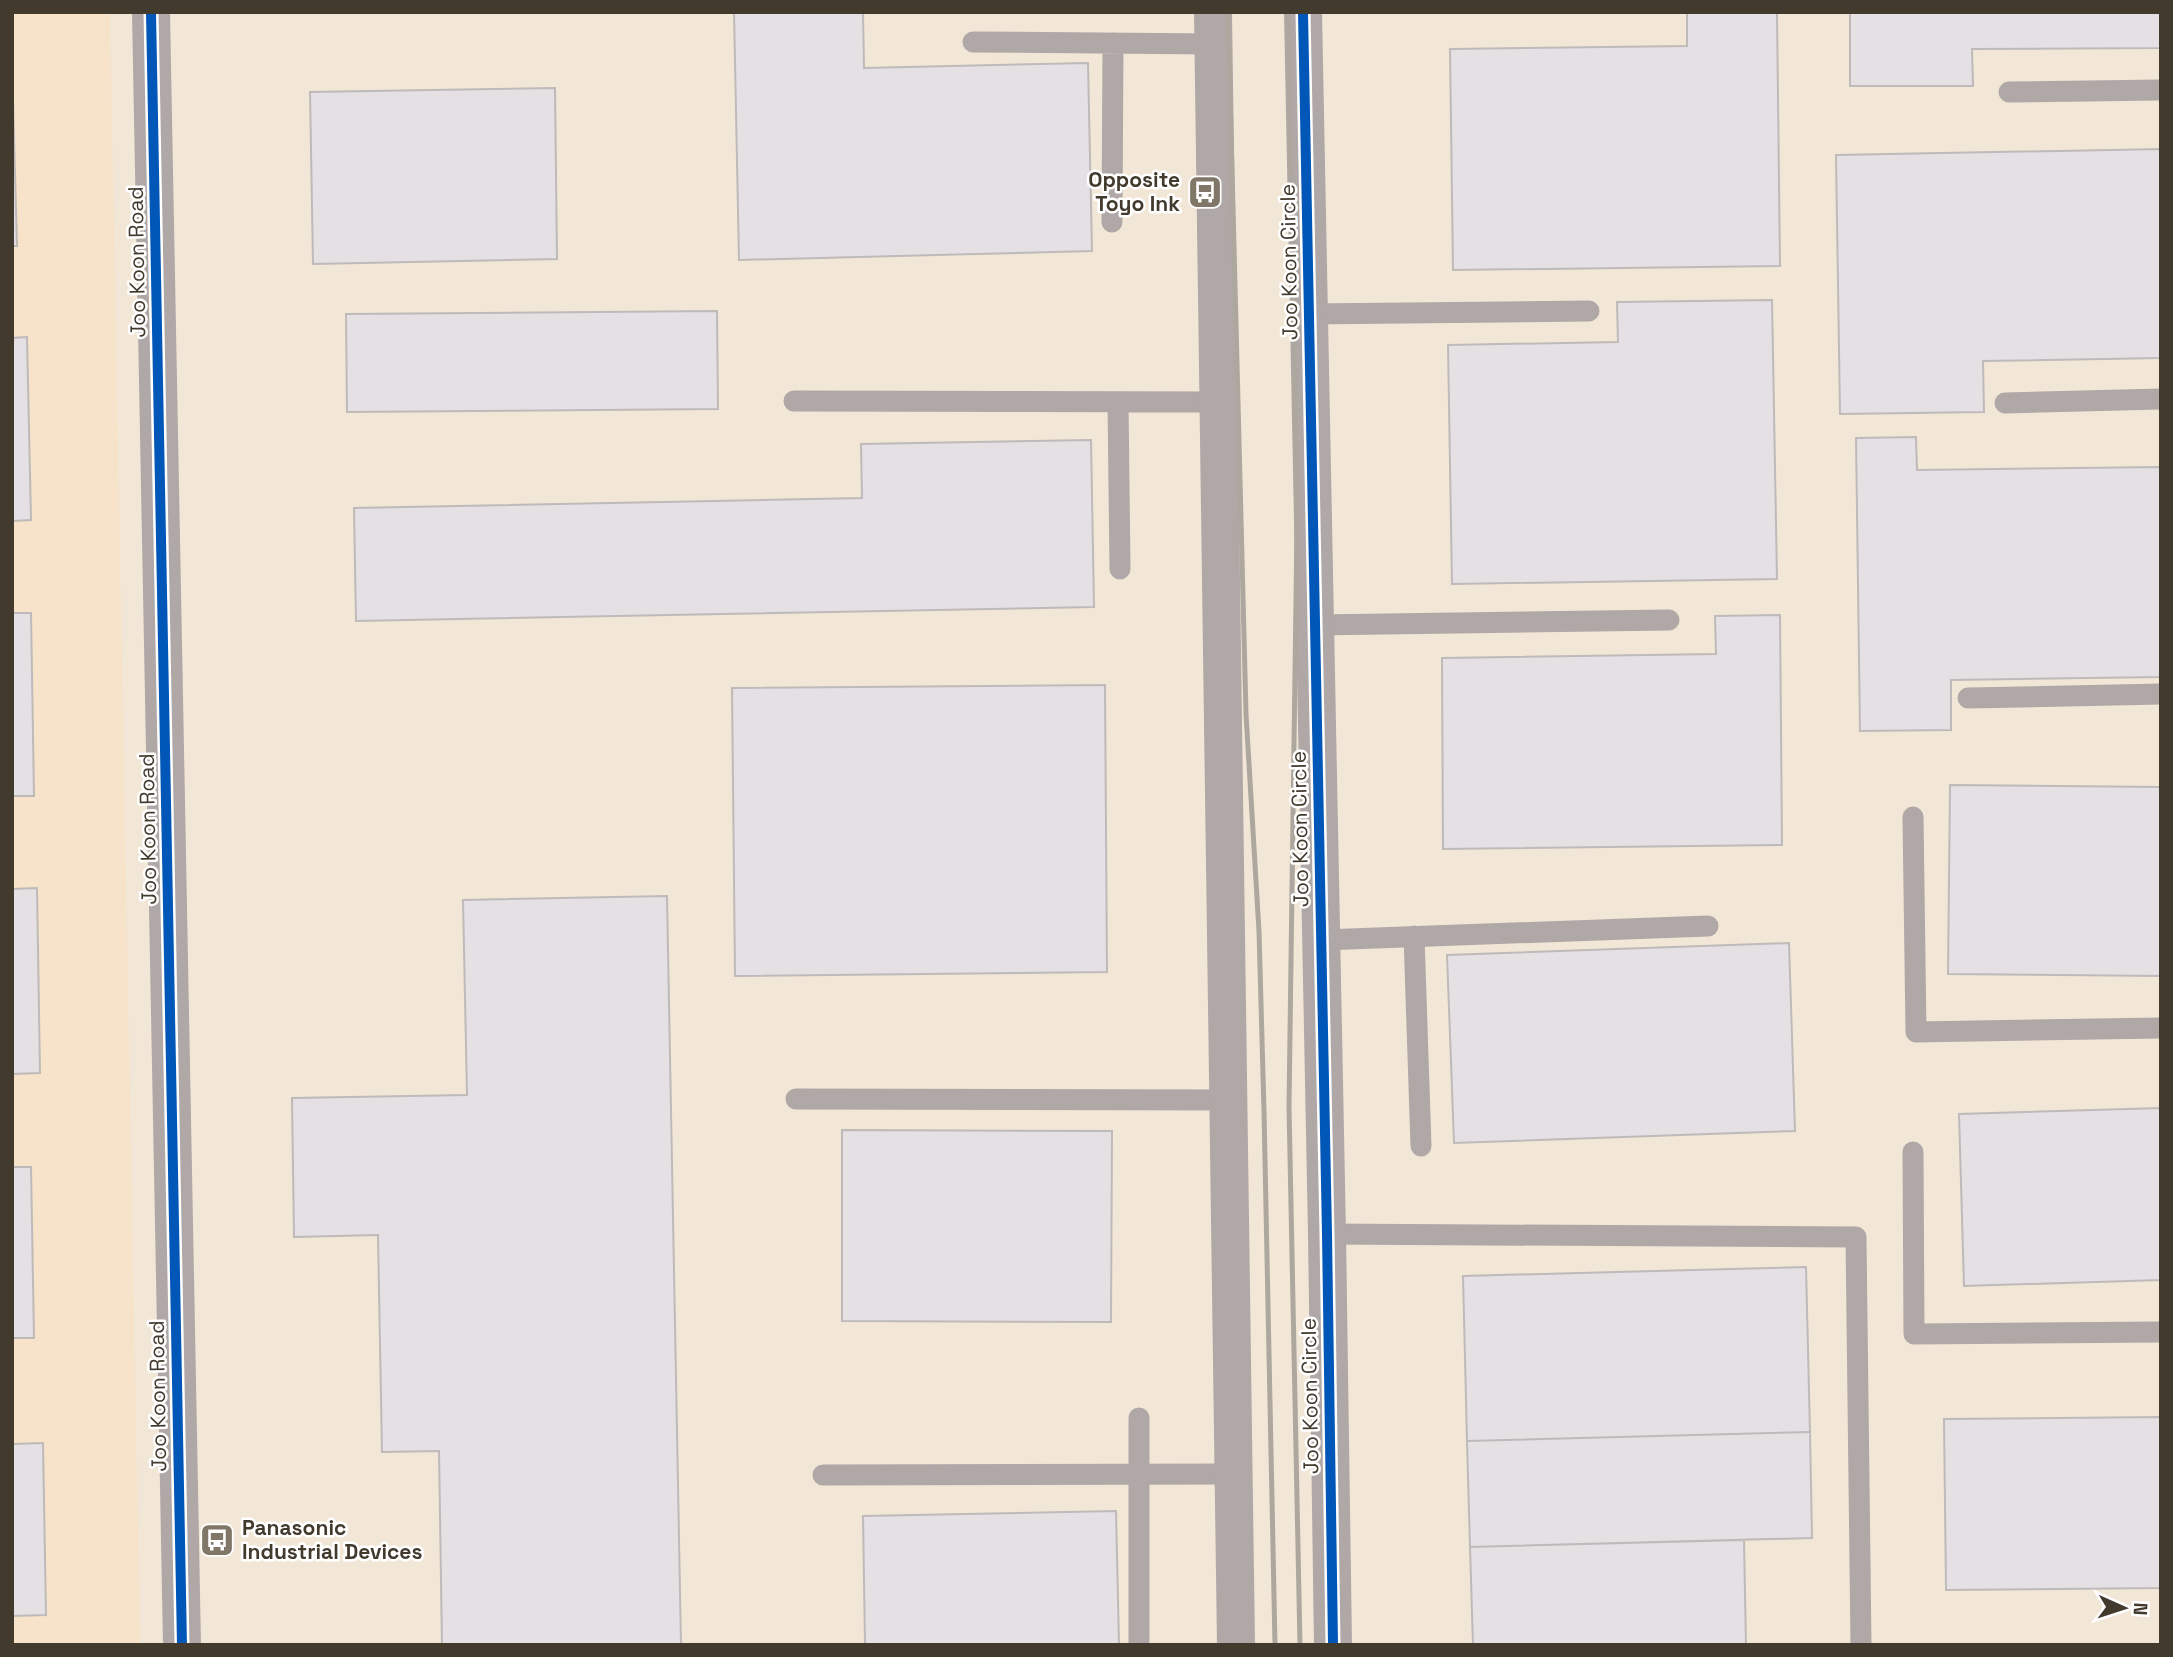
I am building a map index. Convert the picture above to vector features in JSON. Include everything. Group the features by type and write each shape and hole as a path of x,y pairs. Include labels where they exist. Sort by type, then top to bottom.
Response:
{"street":[{"name":"Joo Koon Road","path":"151,12 182,1645"},
{"name":"Joo Koon Circle","path":"1303,12 1333,1645"},
{"path":"1214,28 1236,1645"}],"lane":[{"path":"973,42 1114,43 1214,28"},
{"path":"1112,222 1114,43"},
{"path":"2009,92 2161,90"},
{"path":"1309,314 1589,311"},
{"path":"2006,403 2161,399"},
{"path":"794,401 1219,402"},
{"path":"1118,402 1120,569"},
{"path":"1315,625 1669,620"},
{"path":"1968,698 2161,694"},
{"path":"1913,817 1916,1032 2161,1028"},
{"path":"1322,940 1708,926"},
{"path":"1414,936 1420,1146"},
{"path":"796,1099 1229,1100"},
{"path":"1913,1152 1914,1334 2161,1332"},
{"path":"1327,1234 1856,1237 1861,1645"},
{"path":"1139,1418 1139,1645"},
{"path":"823,1475 1234,1474"}],"shaded area":[{"path":"12,12 110,12 140,1645 12,1645"}],"building":[{"path":"734,12 863,12 864,68 1088,63 1092,251 739,260"},
{"path":"1687,12 1777,12 1780,266 1453,270 1450,49 1687,46"},
{"path":"1850,12 2161,12 2161,48 1972,49 1973,86 1850,86"},
{"path":"12,63 17,246 12,246"},
{"path":"555,88 557,259 313,264 310,92"},
{"path":"2161,149 2161,358 1983,361 1984,412 1840,414 1836,155"},
{"path":"1772,300 1777,579 1452,584 1448,345 1618,342 1617,302"},
{"path":"717,311 718,409 347,412 346,314"},
{"path":"27,337 31,520 12,521 12,338"},
{"path":"1916,437 1917,470 2161,467 2161,677 1951,680 1951,730 1860,731 1856,438"},
{"path":"1091,440 1094,607 356,621 354,508 862,498 861,444"},
{"path":"12,613 31,613 34,796 12,796"},
{"path":"1780,615 1782,845 1443,849 1442,658 1716,654 1715,616"},
{"path":"1105,685 1107,972 735,976 732,688"},
{"path":"1950,785 2161,787 2161,976 1948,974"},
{"path":"37,888 40,1073 12,1074 12,889"},
{"path":"667,896 681,1645 442,1645 439,1451 382,1452 378,1235 294,1237 292,1098 467,1095 463,900"},
{"path":"1789,943 1795,1131 1454,1143 1447,955"},
{"path":"2161,1108 2161,1280 1964,1286 1959,1114"},
{"path":"842,1130 1112,1131 1111,1322 842,1321"},
{"path":"12,1167 31,1167 34,1338 12,1338"},
{"path":"1806,1267 1810,1432 1467,1441 1463,1276"},
{"path":"2161,1417 2161,1588 1946,1590 1944,1419"},
{"path":"1810,1432 1812,1538 1470,1547 1467,1441"},
{"path":"43,1443 46,1615 12,1616 12,1444"},
{"path":"1116,1511 1119,1645 865,1645 863,1516"},
{"path":"1744,1540 1746,1645 1473,1645 1470,1547"}],"railway":[{"path":"1228,12 1246,714 1259,931 1275,1645"},
{"path":"1288,12 1297,526 1289,1107 1300,1645"}],"cycle path":[{"path":"151,12 182,1645"},
{"path":"1303,12 1333,1645"}],"place":[{"name":"Opposite Toyo Ink","path":"1205,192"},
{"name":"Panasonic Industrial Devices","path":"217,1540"}]}
